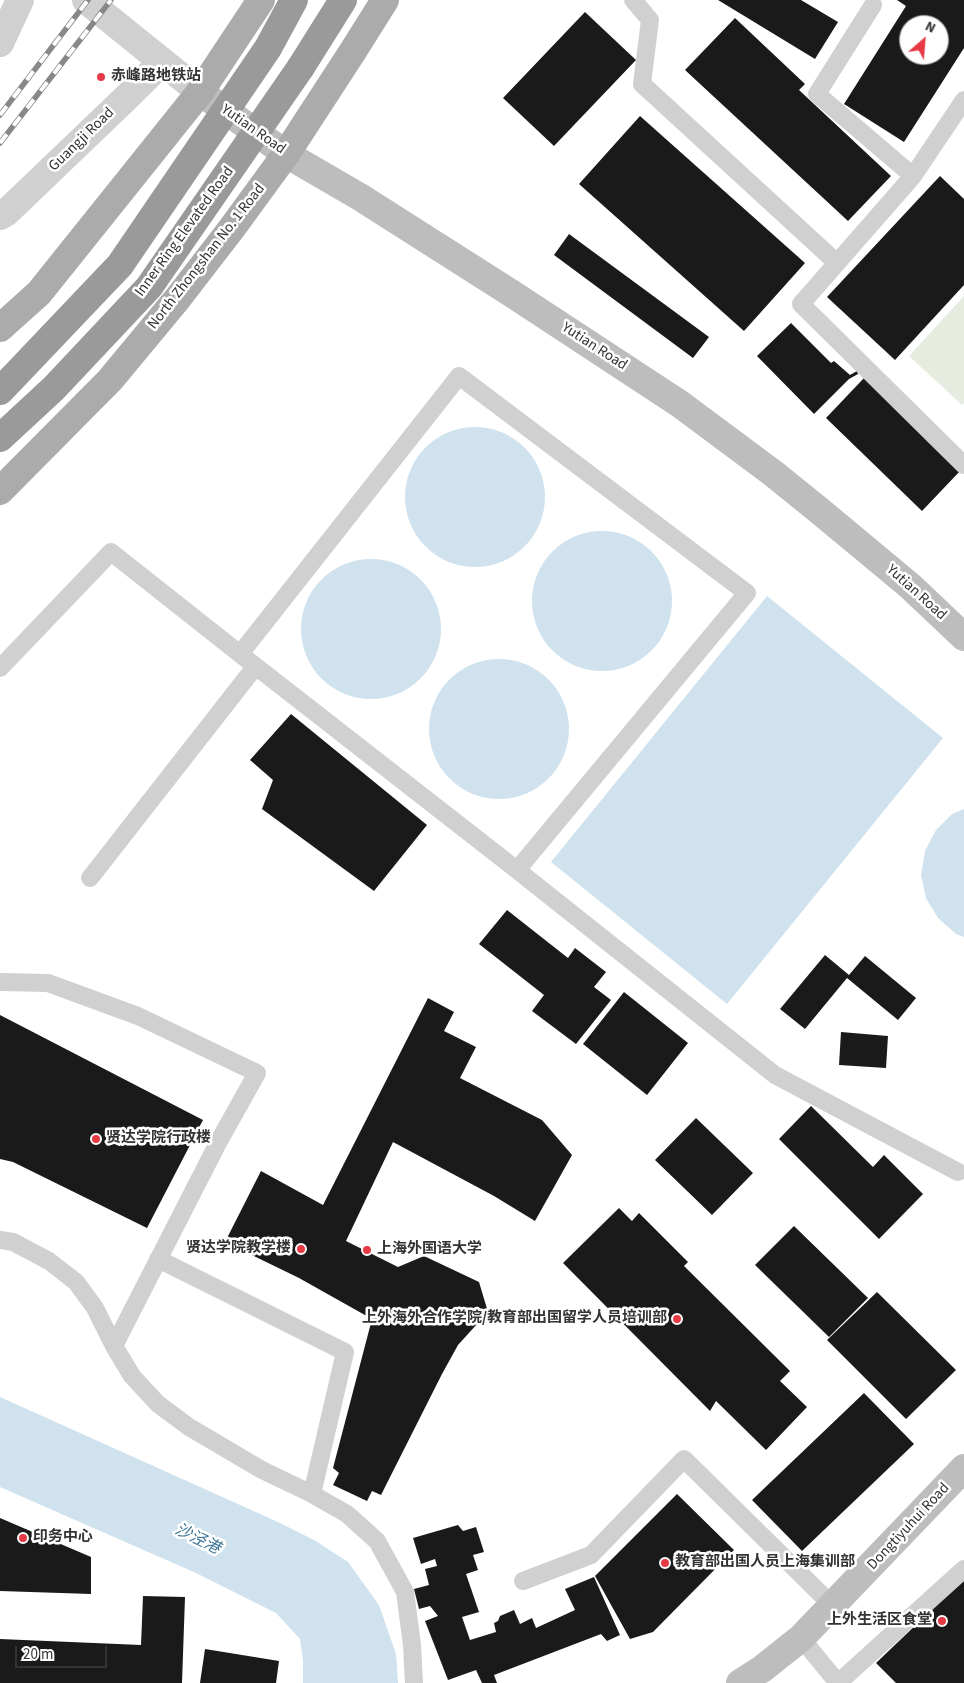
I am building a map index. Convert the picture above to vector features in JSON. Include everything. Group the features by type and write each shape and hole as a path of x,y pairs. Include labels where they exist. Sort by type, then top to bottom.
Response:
{"highway":[{"path":"0,391 120,265 268,48 294,0"},
{"name":"Inner Ring Elevated Road","path":"0,438 54,388 149,287 301,67 342,0"}],"main road":[{"path":"0,328 39,293 200,92 260,0"},
{"name":"North Zhongshan No. 1 Road","path":"3,489 110,380 178,298 286,154 385,0"}],"street":[{"path":"0,43 20,0"},
{"path":"86,0 200,92"},
{"name":"Guangji Road","path":"0,216 7,212 36,185 162,62"},
{"name":"Yutian Road","path":"200,92 286,154 360,197 680,404 821,512 910,586 964,637"},
{"name":"Dongtiyuhui Road","path":"740,1683 762,1669 801,1638 964,1468"}],"lane":[{"path":"633,0 650,20 642,84 837,263"},
{"path":"873,5 818,94 913,176"},
{"path":"964,100 913,176 801,304 964,465"},
{"path":"240,654 459,376 747,592 517,870"},
{"path":"0,668 111,552 775,1075 962,1172"},
{"path":"90,878 255,667"},
{"path":"0,982 48,983 138,1016 257,1073 219,1141 114,1346"},
{"path":"0,1240 13,1242 49,1261 76,1282 95,1308 132,1376 158,1404 189,1427 262,1470 312,1494 347,1514 377,1540 405,1592 412,1645 414,1683"},
{"path":"158,1259 344,1352 312,1494"},
{"path":"523,1581 591,1555 684,1459 833,1606"},
{"path":"801,1638 838,1683 964,1569"}],"shaded area":[{"path":"964,296 964,403 962,405 909,356"}],"water":[{"path":"475,427 489,428 502,432 525,447 540,470 544,483 544,511 540,524 525,547 502,562 489,566 475,567 461,566 448,562 425,547 410,524 406,511 405,497 406,483 410,470 425,447 448,432 461,428"},
{"path":"602,531 616,532 629,536 652,551 667,574 671,587 671,615 667,628 652,651 629,666 616,670 602,671 588,670 575,666 552,651 537,628 533,615 532,601 533,587 537,574 552,551 575,536 588,532"},
{"path":"371,559 385,560 398,564 421,579 436,602 440,615 440,643 436,656 421,679 398,694 385,698 371,699 357,698 344,694 321,679 306,656 302,643 301,629 302,615 306,602 321,579 344,564 357,560"},
{"path":"767,596 943,738 727,1004 551,862"},
{"path":"499,659 513,660 526,664 549,679 564,702 568,715 568,743 564,756 549,779 526,794 513,798 499,799 485,798 472,794 449,779 434,756 430,743 429,729 430,715 434,702 449,679 472,664 485,660"},
{"path":"964,809 964,937 956,934 938,918 926,898 921,875 925,851 936,830 952,814"},
{"name":"沙泾港","path":"0,1397 278,1522 314,1540 348,1562 379,1605 396,1654 398,1683 303,1683 303,1660 300,1639 276,1613 196,1573 0,1487"}],"building":[{"path":"718,0 801,0 838,22 815,59"},
{"path":"897,0 964,0 964,48 904,142 844,104 899,17 899,65 949,65 949,15 900,15 906,6"},
{"path":"585,12 636,60 554,146 503,98"},
{"path":"735,18 805,84 799,90 891,176 848,221 685,70"},
{"path":"640,116 805,263 744,331 579,184"},
{"path":"940,176 964,199 964,285 895,360 827,297"},
{"path":"569,234 709,337 693,358 554,255"},
{"path":"791,323 831,363 834,361 850,375 857,371 858,374 849,379 814,414 757,356"},
{"path":"864,378 961,470 922,511 826,418"},
{"path":"291,714 427,825 374,891 262,809 273,780 250,760"},
{"path":"507,910 568,958 575,948 606,972 594,987 611,1000 576,1044 532,1011 544,995 479,944"},
{"path":"825,955 849,975 865,956 916,998 898,1020 847,978 805,1029 780,1009"},
{"path":"624,992 688,1043 647,1095 583,1044"},
{"name":"贤达学院教学楼","path":"428,998 454,1012 444,1031 476,1047 460,1078 542,1120 572,1155 535,1221 494,1196 393,1142 346,1241 398,1267 424,1256 479,1282 488,1312 458,1345 381,1495 372,1491 367,1501 333,1485 339,1473 333,1468 372,1319 299,1278 225,1242 261,1171 323,1205"},
{"name":"贤达学院行政楼","path":"0,1015 203,1120 147,1228 13,1162 0,1159"},
{"path":"841,1032 888,1036 886,1068 839,1065"},
{"path":"811,1106 873,1167 884,1155 923,1194 879,1239 779,1139"},
{"path":"696,1118 753,1173 712,1215 655,1160"},
{"name":"上外海外合作学院/教育部出国留学人员培训部","path":"619,1208 632,1221 639,1213 688,1262 684,1266 790,1371 780,1381 807,1407 766,1450 716,1401 710,1411 563,1263"},
{"path":"794,1226 868,1298 829,1337 755,1265"},
{"path":"877,1292 956,1370 906,1419 827,1340"},
{"path":"864,1393 914,1444 802,1551 752,1500"},
{"name":"教育部出国人员上海集训部","path":"677,1494 734,1550 653,1632 630,1639 595,1576"},
{"name":"印务中心","path":"0,1518 91,1557 91,1594 0,1591"},
{"path":"458,1525 463,1531 476,1527 484,1552 473,1555 478,1570 466,1574 479,1612 462,1617 470,1640 496,1632 494,1623 498,1621 500,1616 514,1610 520,1624 532,1618 536,1628 575,1610 565,1589 594,1577 620,1635 607,1641 601,1634 494,1675 497,1683 482,1683 476,1670 448,1680 425,1621 438,1616 430,1606 419,1609 414,1589 429,1585 425,1569 437,1566 435,1559 421,1564 413,1538"},
{"name":"上外生活区食堂","path":"964,1579 964,1683 896,1683 876,1663"},
{"path":"143,1596 185,1597 182,1683 0,1683 0,1639 141,1645"},
{"path":"205,1649 279,1661 276,1683 200,1683"}],"railway":[{"path":"0,115 88,0"},
{"path":"0,143 111,0"}],"place":[{"name":"赤峰路地铁站","path":"101,77"},
{"name":"贤达学院行政楼","path":"96,1139"},
{"name":"贤达学院教学楼","path":"301,1249"},
{"name":"上海外国语大学","path":"367,1250"},
{"name":"上外海外合作学院/教育部出国留学人员培训部","path":"677,1319"},
{"name":"印务中心","path":"23,1538"},
{"name":"教育部出国人员上海集训部","path":"665,1563"},
{"name":"上外生活区食堂","path":"942,1621"}]}
